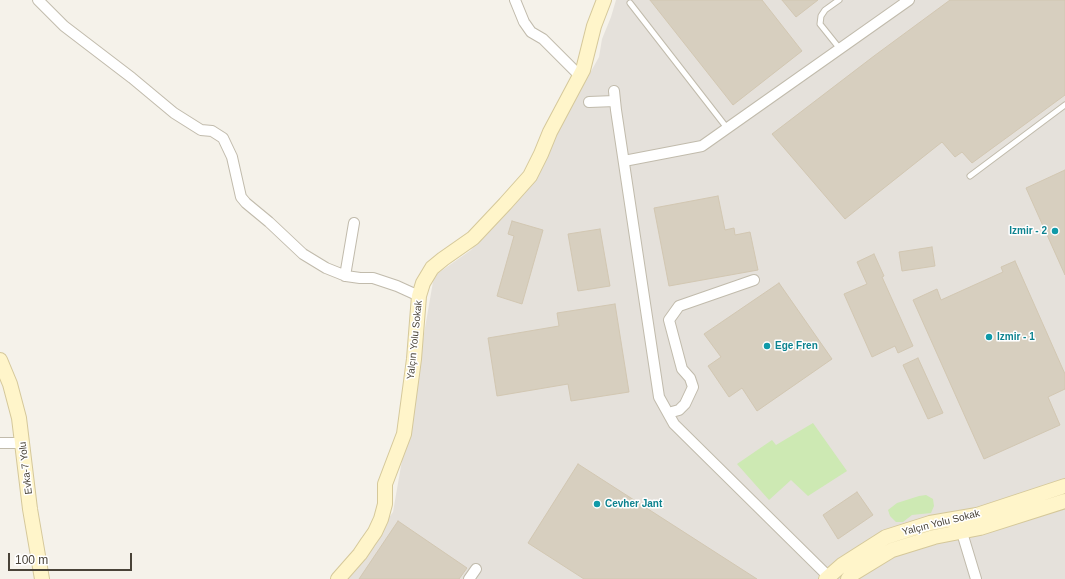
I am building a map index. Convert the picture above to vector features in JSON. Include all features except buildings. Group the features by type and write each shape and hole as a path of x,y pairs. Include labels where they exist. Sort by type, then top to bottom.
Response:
{"street":[{"path":"38,0 64,26 132,78 174,113 201,130 212,131 223,138 232,156 239,182 241,197 246,204 269,222 303,254 326,268 345,276 373,278 419,296"},
{"path":"515,0 524,22 531,32 543,39 580,76"},
{"name":"Yalçın Yolu Sokak","path":"338,579 360,554 375,532 381,518 385,504 385,484 404,434 419,296 423,283 432,268 473,238 530,176 550,132 583,70 594,26 604,0"},
{"path":"624,161 702,146 909,0"},
{"path":"614,91 659,397 674,424 828,578"},
{"path":"589,102 615,101"},
{"path":"345,276 354,223"},
{"path":"668,413 679,410 685,404 693,387 690,378 682,369 669,320 679,306 754,280"},
{"name":"Evka-7 Yolu","path":"0,360 15,399 20,418 30,509 42,579"},
{"path":"0,443 23,443"},
{"name":"Yalçın Yolu Sokak","path":"848,579 851,575 892,550 934,537 977,515 1065,486"},
{"name":"Yalçın Yolu Sokak","path":"828,578 842,565 886,537 930,523 980,528 1065,501"},
{"path":"960,525 976,579"},
{"path":"469,579 476,569"}],"lane":[{"path":"839,0 825,10 821,16 820,24 840,49"},
{"path":"630,3 727,128"},
{"path":"970,176 1065,104"}],"shaded area":[{"path":"616,0 1065,0 1065,579 345,579 393,512 434,276 471,250 538,170 599,57 602,39"}],"green space":[{"path":"813,423 847,471 808,496 791,480 769,500 737,464 772,440 776,445"},
{"path":"926,495 933,499 934,506 931,513 912,515 903,522 896,522 890,516 888,510 897,503"}],"place":[{"name":"Izmir - 2","path":"1055,231"},
{"name":"Izmir - 1","path":"989,337"},
{"name":"Ege Fren","path":"767,346"},
{"name":"Cevher Jant","path":"597,504"}]}
